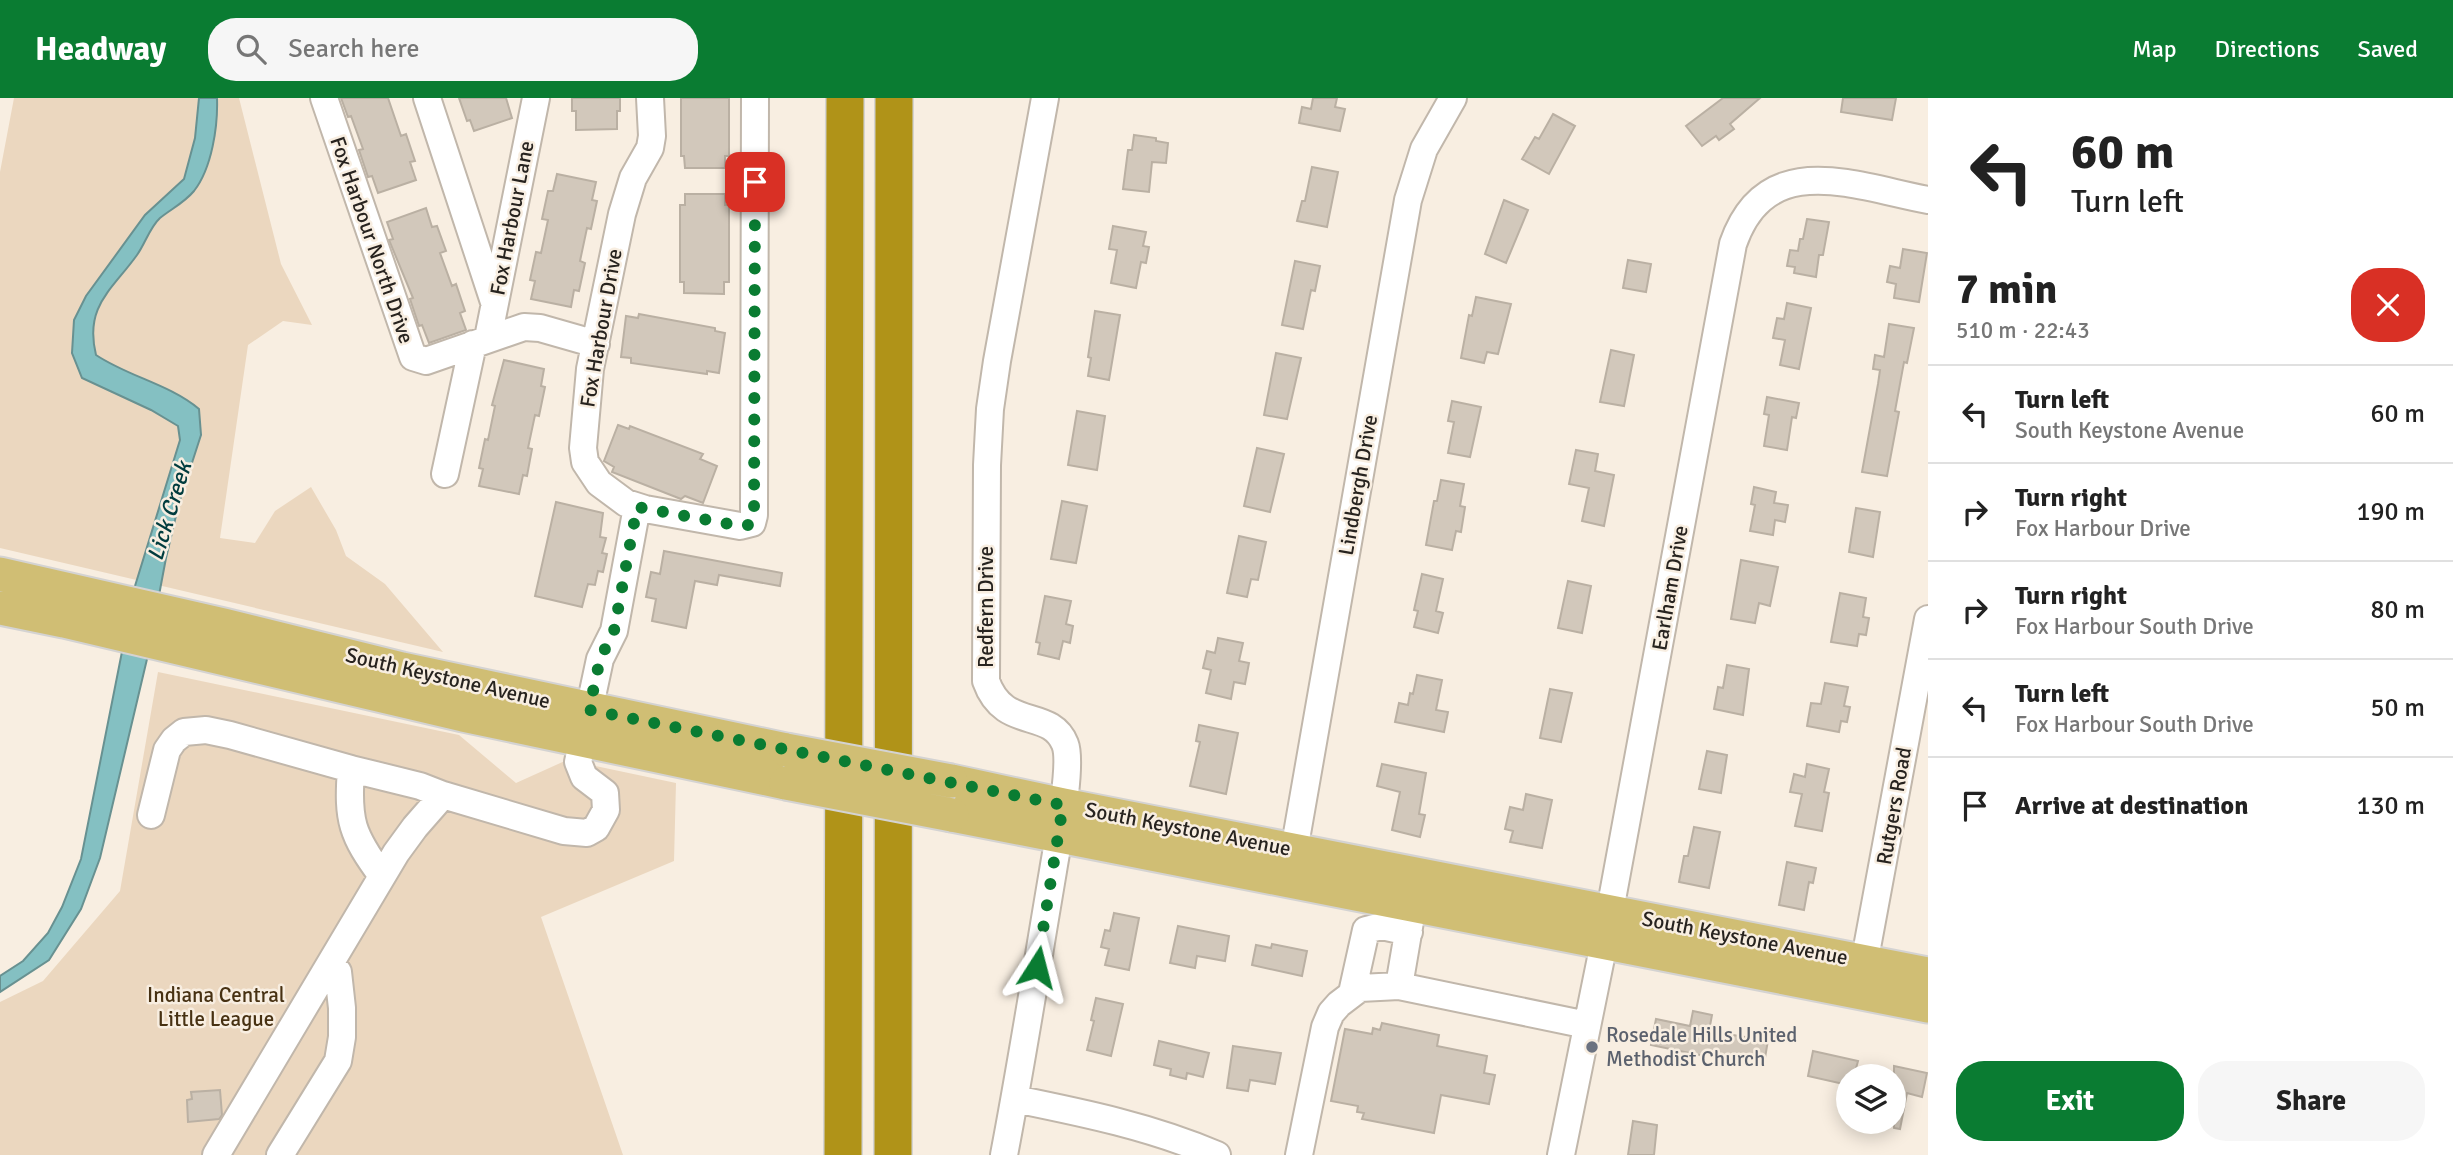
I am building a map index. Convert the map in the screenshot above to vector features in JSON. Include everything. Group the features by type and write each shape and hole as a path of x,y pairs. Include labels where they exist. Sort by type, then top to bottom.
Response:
{"highway":[{"path":"843,1155 845,98"},
{"path":"893,1155 894,98"}],"main road":[{"name":"South Keystone Avenue","path":"0,574 402,669 589,710 951,781 1060,821"},
{"name":"South Keystone Avenue","path":"0,608 582,742 786,783 951,815 1060,821 1862,977 1928,1006"},
{"name":"South Keystone Avenue","path":"1292,865 1411,918 1607,927"},
{"name":"South Keystone Avenue","path":"1862,977 1928,974"}],"street":[{"name":"Fox Harbour North Drive","path":"324,98 409,351 415,359 426,361 512,329 531,326 596,344"},
{"path":"427,98 495,304"},
{"name":"Fox Harbour Lane","path":"445,474 480,341 495,304 536,98"},
{"name":"Fox Harbour Drive","path":"650,98 650,148 633,178 622,214 590,369 583,448 585,462 599,483 617,498 637,507 740,526 748,525 754,519 755,98"},
{"name":"Redfern Drive","path":"1004,1155 1068,759 1065,743 1055,730 1044,723 1008,712 991,695 986,681 986,465 990,409 1045,98"},
{"name":"Lindbergh Drive","path":"1292,865 1408,200 1424,149 1452,98"},
{"name":"Earlham Drive","path":"1561,1155 1607,927 1730,257 1741,221 1768,193 1790,183 1814,179 1928,200"},
{"path":"151,815 167,750 184,732 206,730 420,786 443,796 564,831 587,834 596,828 606,810 605,793 584,777 578,762 600,659 614,631 637,507"},
{"name":"Rutgers Road","path":"1862,977 1928,619"},
{"path":"351,769 351,823 362,848 382,876"},
{"path":"216,1155 382,876 415,827 443,796"},
{"path":"1352,993 1366,930 1411,918 1399,986"},
{"path":"280,1155 338,1061 342,1037 342,1008 338,972 329,966"},
{"path":"1299,1155 1325,1027 1331,1013 1360,988 1399,986 1587,1025"},
{"path":"1015,1099 1105,1117 1217,1155"}],"green space":[{"path":"14,98 239,98 281,264 312,325 283,321 248,345 220,538 255,543 275,511 311,487 336,530 346,556 385,584 443,652 0,548 0,172"},
{"name":"Indiana Central Little League","path":"158,672 459,735 516,783 567,760 676,783 674,861 541,917 623,1155 0,1155 0,1002 43,981 120,891"}],"water":[{"name":"Lick Creek","path":"199,98 217,98 215,134 205,171 194,191 156,222 137,255 110,289 97,311 93,338 96,355 175,393 199,409 201,435 179,503 147,659 100,858 81,909 49,960 0,992 0,976 23,961 48,933 62,907 81,859 135,586 180,440 178,426 151,410 82,378 72,353 74,320 86,296 145,215 184,179 195,138"}],"building":[{"path":"341,98 388,98 401,136 406,134 415,161 410,162 416,180 378,193 372,176 368,177 359,150 363,149"},
{"path":"459,98 506,98 512,118 474,131 470,120 467,121"},
{"path":"572,98 620,98 617,129 576,130 576,111 572,111"},
{"path":"681,98 729,98 729,156 725,156 725,168 685,168 684,156 681,156"},
{"path":"1313,98 1337,98 1335,107 1345,109 1340,131 1299,123 1302,107 1311,109"},
{"path":"1723,98 1760,98 1730,124 1734,129 1719,140 1716,136 1702,146 1686,126"},
{"path":"1843,98 1896,98 1892,120 1841,112"},
{"path":"1553,114 1575,126 1549,174 1522,159 1535,137 1539,139"},
{"path":"1134,135 1156,138 1156,141 1168,143 1166,163 1152,162 1149,192 1123,189 1128,150 1132,150"},
{"path":"1312,167 1338,172 1327,227 1297,221 1302,201 1305,201"},
{"path":"557,174 596,182 592,200 597,201 591,229 587,228 580,261 585,263 579,291 574,290 571,307 531,299 535,281 530,280 536,252 541,253 548,220 542,219 548,191 553,191"},
{"path":"685,194 725,194 725,205 729,205 729,282 724,282 724,294 684,293 684,282 680,282 680,205 685,205"},
{"path":"1504,200 1528,210 1506,263 1485,254"},
{"path":"426,208 432,227 437,226 446,251 440,253 452,286 456,284 465,311 460,313 466,330 429,343 422,325 419,326 410,299 413,298 389,240 393,239 387,222"},
{"path":"1807,219 1829,222 1823,255 1819,255 1816,277 1794,273 1795,267 1787,266 1790,250 1798,251"},
{"path":"1113,226 1146,232 1143,246 1149,247 1146,263 1141,262 1136,288 1111,283 1117,250 1109,249"},
{"path":"1903,249 1927,253 1919,302 1894,298 1896,284 1887,282 1890,266 1900,268"},
{"path":"1628,260 1651,264 1646,292 1623,288"},
{"path":"1295,261 1320,266 1315,291 1311,290 1303,329 1282,325"},
{"path":"1476,297 1511,304 1498,354 1487,352 1484,363 1461,358 1469,315 1472,316"},
{"path":"1787,303 1811,308 1799,369 1780,365 1785,340 1773,338 1777,318 1784,319"},
{"path":"1095,311 1120,315 1109,380 1088,376"},
{"path":"639,314 715,328 715,331 725,333 719,373 707,371 707,374 631,363 631,358 621,357 626,316 638,318"},
{"path":"1889,324 1914,328 1907,363 1904,362 1895,411 1899,412 1887,476 1862,472 1880,370 1873,369 1875,355 1884,357"},
{"path":"1611,350 1634,355 1624,406 1600,402"},
{"path":"1276,353 1301,358 1287,419 1264,415"},
{"path":"504,360 544,369 541,386 545,387 539,416 535,415 528,448 532,449 527,476 523,475 519,494 479,486 483,469 479,468 485,439 488,440 495,406 492,405"},
{"path":"1767,397 1799,403 1796,418 1792,417 1787,450 1764,446 1769,415 1764,414"},
{"path":"1452,401 1481,407 1470,457 1448,453 1454,422 1448,421"},
{"path":"1077,411 1105,416 1097,470 1068,465"},
{"path":"618,425 629,429 630,426 703,454 700,459 717,466 703,503 685,496 681,499 612,472 614,467 604,461"},
{"path":"1257,448 1284,454 1270,512 1244,506"},
{"path":"1576,450 1598,454 1595,471 1614,475 1604,526 1582,521 1589,488 1569,484"},
{"path":"1441,480 1464,484 1460,506 1465,507 1461,532 1456,531 1452,550 1426,545"},
{"path":"1754,487 1776,492 1774,503 1788,505 1785,522 1775,520 1773,535 1750,531 1755,505 1751,504"},
{"path":"1062,501 1087,506 1076,563 1051,559"},
{"path":"556,502 603,513 600,537 606,538 602,553 607,554 603,572 598,571 595,585 588,584 582,607 535,596"},
{"path":"1856,508 1880,512 1873,557 1849,552"},
{"path":"1239,536 1266,542 1258,580 1251,579 1247,597 1227,593"},
{"path":"664,551 782,573 780,586 719,575 717,585 695,581 686,628 652,621 656,599 646,597 651,572 660,574"},
{"path":"1741,560 1778,567 1770,606 1759,603 1755,623 1731,619"},
{"path":"1422,574 1443,579 1436,611 1443,613 1438,633 1414,627 1418,611 1414,610"},
{"path":"1568,581 1591,586 1582,633 1558,628"},
{"path":"1840,593 1866,598 1863,617 1869,618 1866,635 1859,634 1857,646 1831,642"},
{"path":"1045,596 1071,601 1066,624 1073,626 1070,643 1063,641 1059,659 1038,654 1040,643 1036,642"},
{"path":"1218,638 1243,643 1239,661 1249,663 1245,684 1234,682 1231,699 1206,693 1211,670 1203,668 1207,651 1215,653"},
{"path":"1727,665 1749,669 1743,715 1714,709 1718,687 1723,688"},
{"path":"1417,675 1442,680 1436,710 1448,712 1444,732 1395,722 1399,703 1408,705"},
{"path":"1825,683 1848,687 1844,706 1850,707 1847,722 1841,721 1839,732 1807,726 1811,703 1821,704"},
{"path":"1550,689 1572,693 1561,742 1540,738"},
{"path":"1199,725 1238,733 1226,794 1190,786 1200,742 1196,741"},
{"path":"1707,751 1727,755 1721,793 1699,789"},
{"path":"1382,764 1426,773 1419,814 1425,815 1420,837 1392,830 1400,792 1377,786"},
{"path":"1807,764 1829,769 1824,792 1829,793 1822,831 1795,826 1802,794 1790,792 1794,774 1805,777"},
{"path":"1526,794 1552,800 1542,848 1510,842 1513,831 1505,829 1510,807 1523,810"},
{"path":"1694,827 1720,832 1709,888 1679,882"},
{"path":"1787,862 1816,868 1813,883 1809,882 1804,910 1779,905"},
{"path":"1114,913 1139,918 1129,970 1105,965 1109,949 1101,947 1105,930 1110,931"},
{"path":"1178,926 1229,936 1225,961 1197,956 1195,968 1170,963"},
{"path":"1272,944 1307,951 1302,976 1252,965 1256,945 1271,948"},
{"path":"1096,998 1123,1004 1111,1056 1087,1050"},
{"path":"1693,1011 1712,1015 1709,1031 1751,1038 1752,1031 1769,1034 1764,1064 1651,1045 1656,1019 1690,1026"},
{"path":"1382,1023 1439,1035 1437,1046 1487,1056 1484,1073 1495,1075 1489,1104 1441,1095 1434,1133 1362,1119 1364,1113 1357,1112 1358,1106 1331,1101 1345,1029 1372,1034 1373,1028 1380,1030"},
{"path":"1159,1041 1209,1053 1203,1077 1187,1073 1186,1079 1170,1075 1171,1069 1154,1065"},
{"path":"1233,1046 1281,1053 1275,1084 1250,1080 1248,1091 1227,1088"},
{"path":"1813,1051 1858,1061 1857,1064 1836,1064 1836,1082 1808,1076"},
{"path":"1906,1069 1927,1073 1922,1097 1907,1093 1906,1098"},
{"path":"220,1090 222,1115 219,1119 188,1122 187,1100 192,1099 191,1092"},
{"path":"1633,1121 1657,1125 1654,1155 1628,1155"}],"place":[{"name":"Rosedale Hills United Methodist Church","path":"1592,1047"}],"route":[{"path":"755,182 754,519 748,525 740,526 637,507 614,631 600,659 589,710 1063,805 1037,967"}]}
